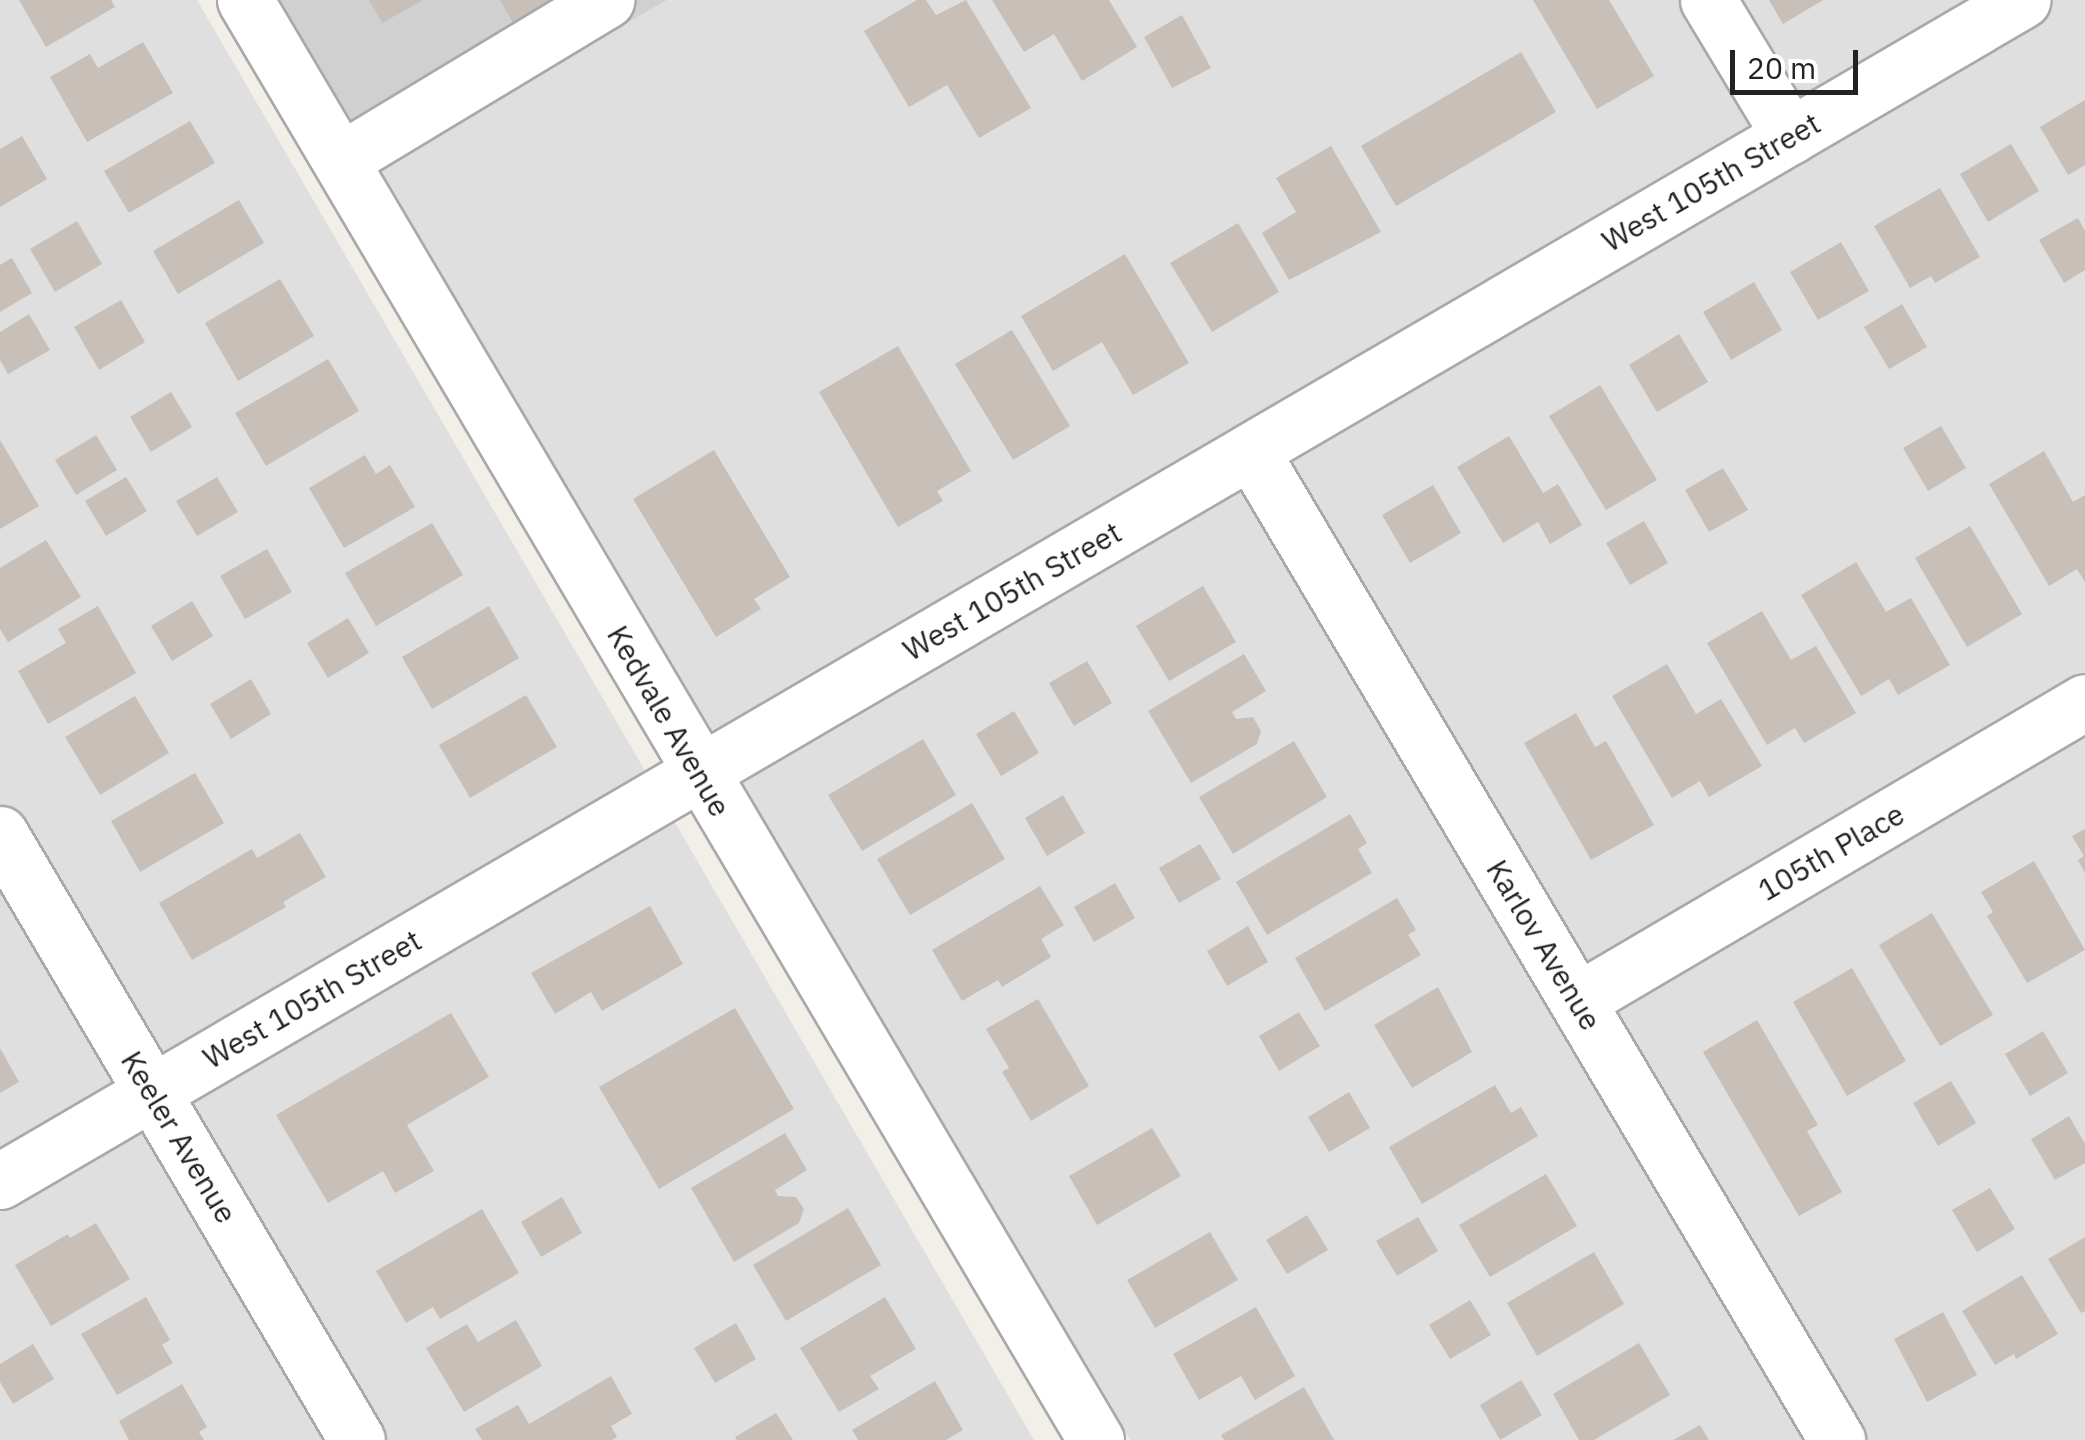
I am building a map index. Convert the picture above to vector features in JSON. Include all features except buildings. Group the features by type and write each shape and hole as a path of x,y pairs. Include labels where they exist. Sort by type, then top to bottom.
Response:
{"street":[{"name":"Kedvale Avenue","path":"245,0 1096,1440"},
{"path":"340,160 606,0"},
{"path":"1708,0 1790,136"},
{"name":"West 105th Street","path":"0,1181 2022,0"},
{"name":"Karlov Avenue","path":"1251,451 1837,1440"},
{"name":"105th Place","path":"1577,1001 2085,702"},
{"name":"Keeler Avenue","path":"0,834 358,1440"}],"shaded area":[{"path":"0,0 197,0 1034,1440 0,1440"},
{"path":"277,0 667,0 376,168"},
{"path":"667,0 2085,0 2085,1440 1130,1440 376,168"}]}
